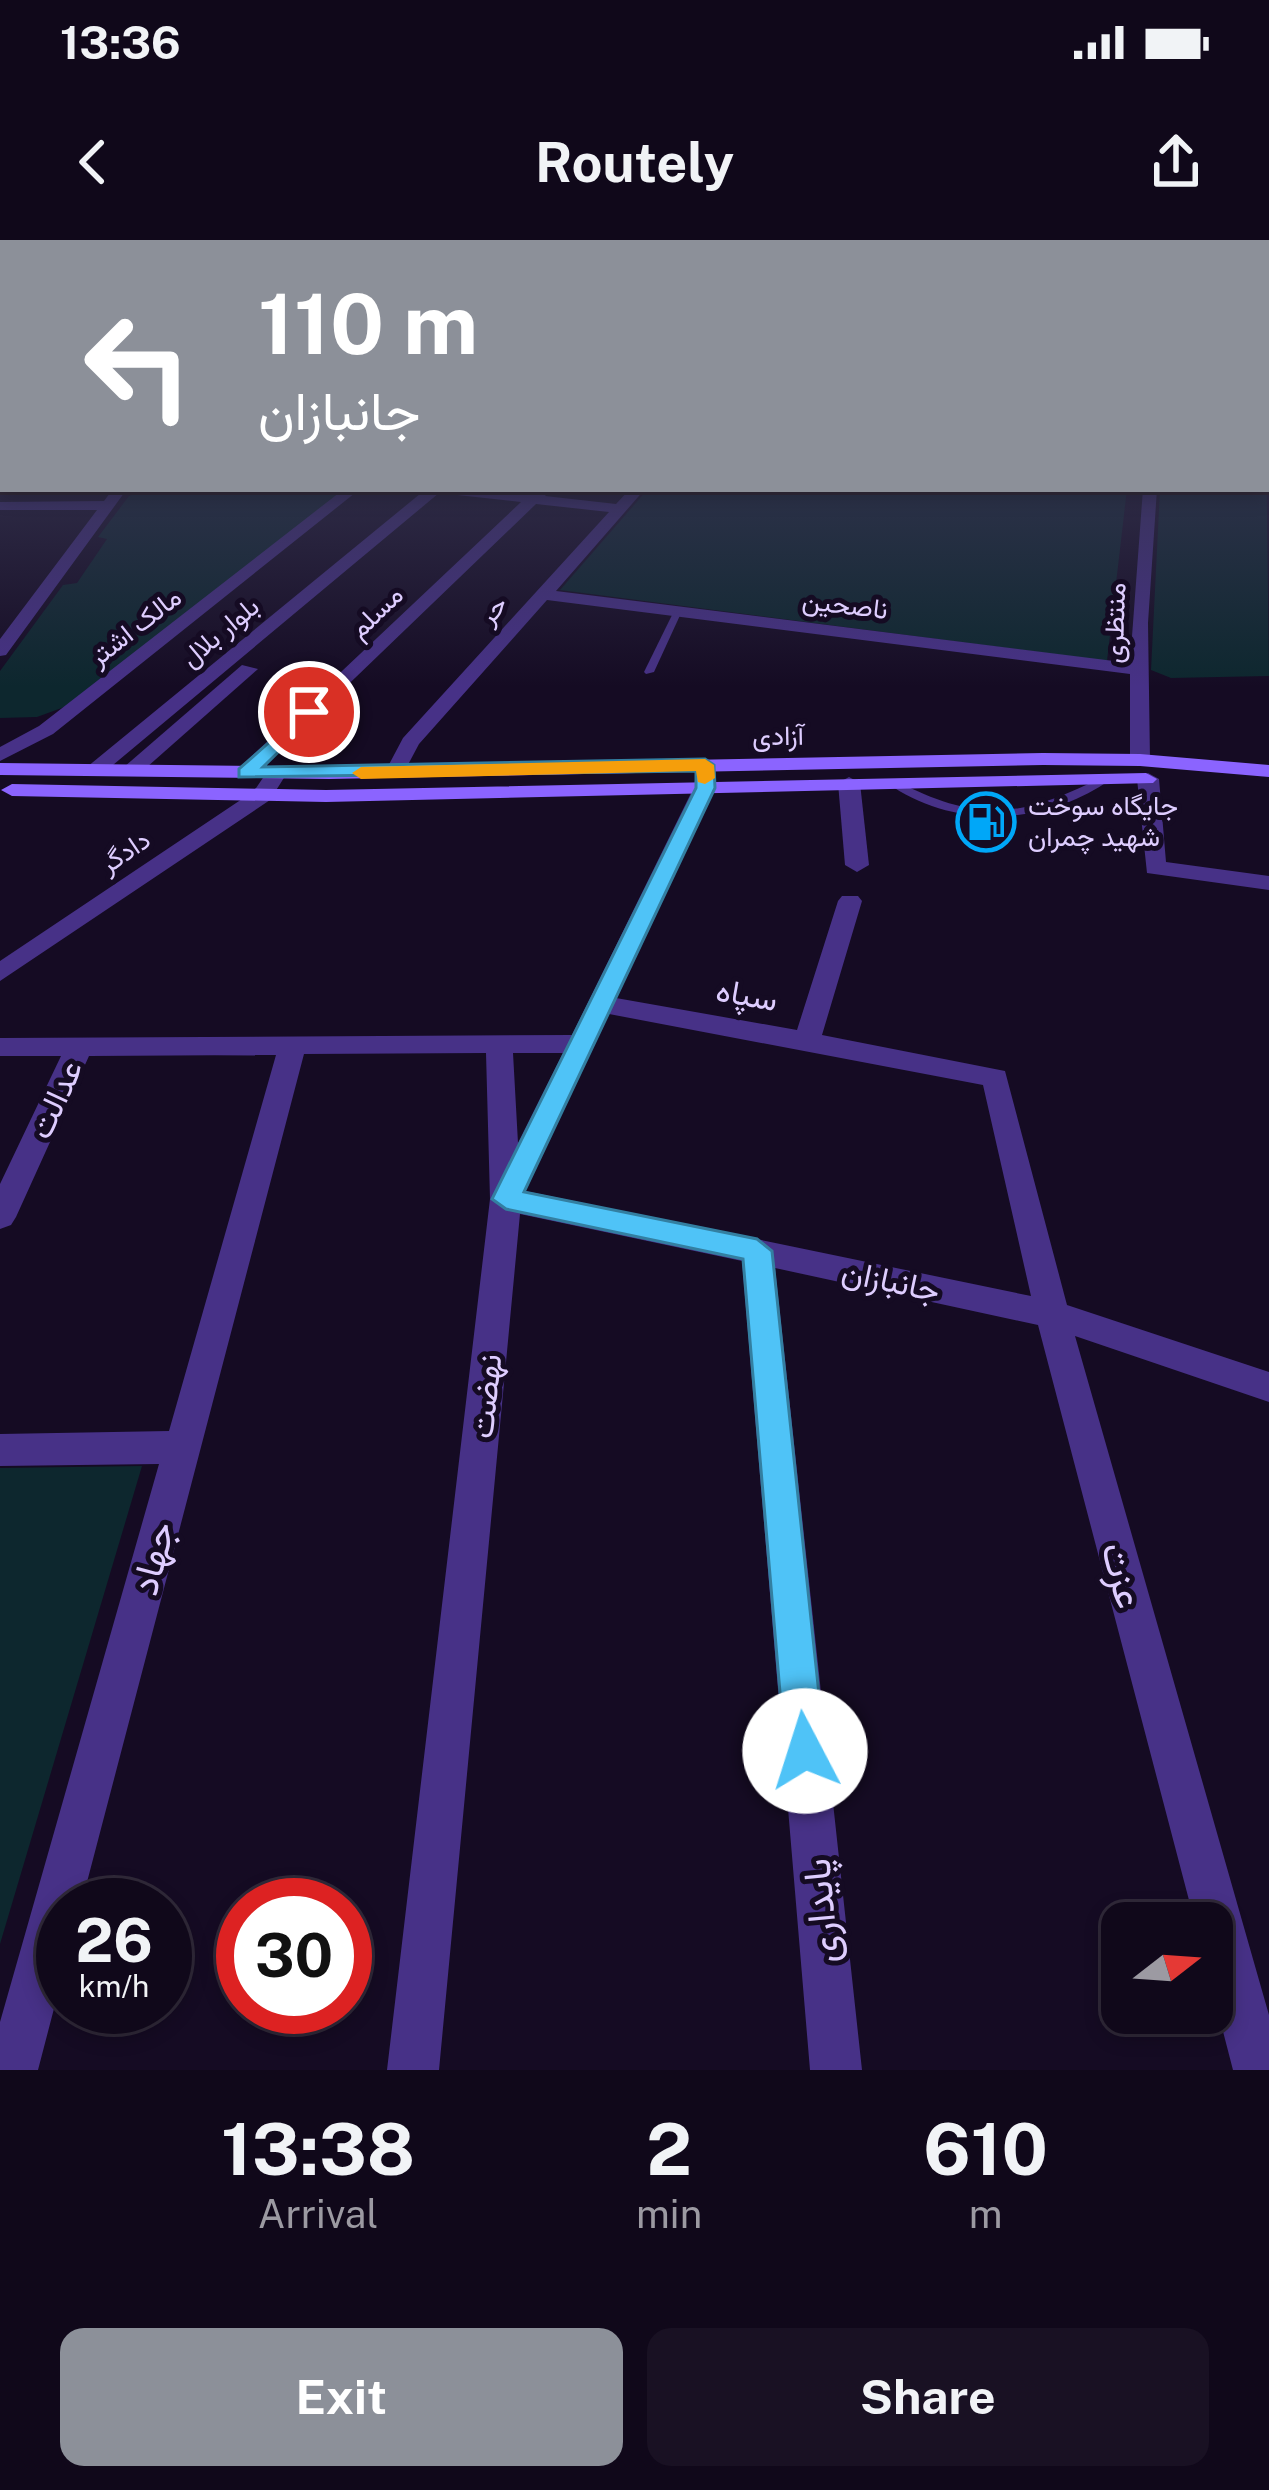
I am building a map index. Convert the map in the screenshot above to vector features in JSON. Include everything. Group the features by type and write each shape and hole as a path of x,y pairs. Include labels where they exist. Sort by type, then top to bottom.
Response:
{"main road":[{"name":"آزادی","path":"0,769 705,776 1269,771"},
{"name":"آزادی","path":"0,789 262,795 705,776 849,783 1105,780 1144,770 1269,788"}],"street":[{"path":"0,650 101,515"},
{"name":"مالک اشتر","path":"0,755 46,730 319,515"},
{"name":"بلوار بلال","path":"94,771 414,515"},
{"name":"بلوار بلال","path":"130,772 417,515"},
{"name":"مسلم","path":"245,773 516,515"},
{"name":"حر","path":"395,772 410,742 613,515"},
{"name":"منتظری","path":"1148,515 1139,670 1154,868 1269,883"},
{"name":"ناصحین","path":"543,594 1139,670"},
{"name":"دادگر","path":"0,973 262,795 276,773"},
{"name":"نهضت","path":"412,2070 506,1199 705,776"},
{"path":"849,783 857,865"},
{"name":"سپاه","path":"601,1004 807,1042 850,901"},
{"name":"عزت","path":"807,1042 995,1078 1052,1314 1258,2070"},
{"path":"0,1047 580,1044"},
{"path":"499,1045 506,1199"},
{"name":"جهاد","path":"12,2070 292,1046"},
{"name":"عدالت","path":"0,1217 79,1047"},
{"name":"جانبازان","path":"506,1199 1052,1314 1269,1387"},
{"name":"پایداری","path":"757,1251 836,2070"},
{"path":"0,1450 182,1447"}],"lane":[{"path":"649,671 678,611"},
{"path":"892,783 939,809 1002,816 1041,812 1105,780"}],"shaded area":[{"path":"114,515 314,515 78,702 37,717 0,718 0,671 63,585 77,583 107,539 98,537"},
{"path":"625,515 1124,515 1107,661 560,590"},
{"path":"1159,515 1267,515 1269,676 1171,678 1151,670"},
{"path":"142,1466 0,1944 0,1468"}],"slow traffic":[{"path":"361,773 705,765 705,778"}],"place":[{"name":"جایگاه سوخت شهید چمران","path":"986,822"}],"route":[{"path":"309,712 245,773 705,765 705,788 506,1199 757,1251 805,1751"}]}
